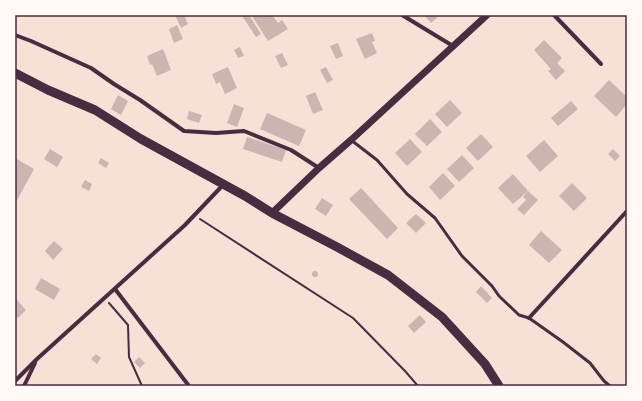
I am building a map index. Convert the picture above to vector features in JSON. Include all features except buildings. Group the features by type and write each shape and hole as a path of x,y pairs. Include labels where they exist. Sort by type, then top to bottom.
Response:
{"highway":[{"path":"15,73 48,90 95,110 142,139 245,196 272,213 388,275 442,317 485,364 499,386"}],"street":[{"path":"402,15 453,46"},
{"path":"272,213 486,15"},
{"path":"554,15 601,64"},
{"path":"15,35 91,68 184,131 216,133 244,131 290,150 319,168"},
{"path":"15,381 36,359 185,225 223,185"},
{"path":"529,318 627,211"},
{"path":"115,288 189,386"},
{"path":"24,386 36,359"}],"lane":[{"path":"351,140 377,160 407,194 435,218 462,256 492,286 499,296 519,314 529,318 563,342 590,364 610,386"}],"path":[{"path":"194,215 353,318 418,386"},
{"path":"104,298 128,325 129,357 142,386"}]}
